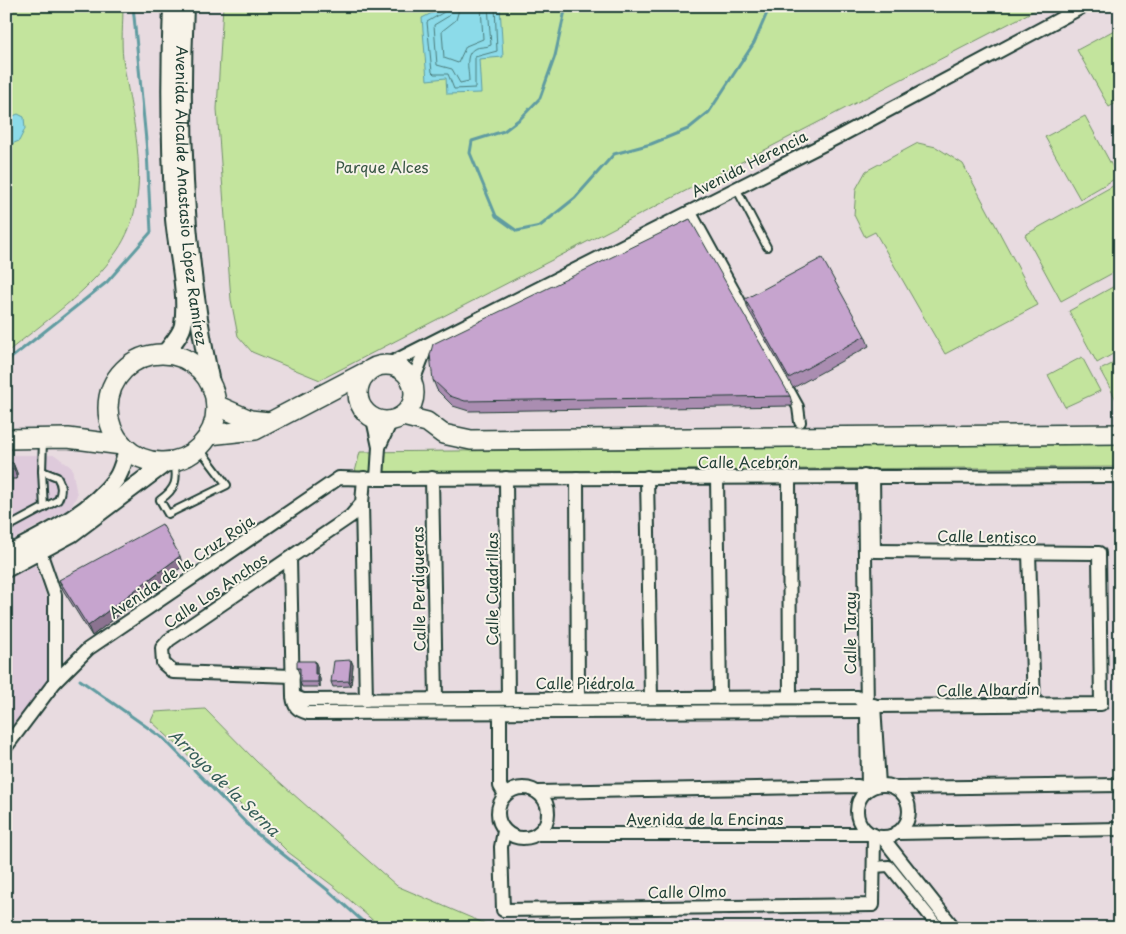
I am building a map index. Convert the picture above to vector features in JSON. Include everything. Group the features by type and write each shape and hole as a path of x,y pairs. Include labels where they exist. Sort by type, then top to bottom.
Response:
{"main road":[{"path":"124,448 112,431 107,414 108,398 113,384 122,370 134,361 149,355 164,353 187,359 196,365 211,383 216,405 216,416 204,441"},
{"path":"6,439 68,438 124,448 146,460 170,461 204,441 255,430 273,423 376,366 389,364 399,367 407,373 427,422 443,434 470,440 1120,434"},
{"path":"364,373 358,384 357,396 366,413 389,418 427,422"},
{"path":"389,418 410,408 413,389"},
{"path":"332,392 357,396"},
{"path":"216,405 250,420 273,423"},
{"path":"68,438 84,432 107,414"}],"street":[{"name":"Avenida Alcalde Anastasio López Ramírez","path":"164,353 183,326 184,302 175,232 172,181 170,57 172,6"},
{"name":"Avenida Alcalde Anastasio López Ramírez","path":"185,6 182,106 184,184 189,246 200,332 211,383"},
{"name":"Avenida Herencia","path":"389,364 736,188 1084,6"},
{"path":"690,211 798,407 800,422"},
{"path":"413,389 426,345"},
{"path":"377,479 379,447 389,418"},
{"path":"6,555 68,529 117,479 124,448"},
{"path":"6,569 40,552 68,529 170,461"},
{"name":"Calle Taray","path":"869,476 874,551 869,708"},
{"name":"Calle Taray","path":"869,476 871,788"},
{"name":"Calle Acebrón","path":"377,479 1120,476"},
{"path":"647,477 651,698"},
{"path":"717,477 720,698"},
{"path":"789,477 790,697"},
{"name":"Avenida de la Cruz Roja","path":"6,747 56,682 88,649 339,478 377,479"},
{"path":"364,478 362,503 366,700"},
{"name":"Calle Perdigueras","path":"432,478 436,699"},
{"name":"Calle Cuadrillas","path":"506,478 508,699"},
{"path":"577,478 578,698"},
{"name":"Calle Los Anchos","path":"293,676 173,672 163,663 161,656 162,648 169,640 351,516 362,503"},
{"name":"Calle Lentisco","path":"874,551 1099,553 1101,704"},
{"path":"40,552 55,594 56,682"},
{"path":"1030,553 1034,705"},
{"path":"290,559 293,696"},
{"name":"Calle Piédrola","path":"293,696 303,700 857,697 869,708"},
{"name":"Calle Albardín","path":"293,696 294,705 299,711 308,713 500,713 1101,704"},
{"path":"500,713 500,786 505,795"},
{"path":"954,928 876,835 864,829 857,814 860,797 871,788 1120,785"},
{"name":"Avenida de la Encinas","path":"537,792 858,786 871,788"},
{"path":"520,788 537,792 544,798 548,807 548,817 545,826 538,834 521,839 504,831 500,824 498,809 505,795 520,788"},
{"path":"896,788 906,797 910,810 906,824 896,833"},
{"path":"876,835 896,833 1120,829"},
{"name":"Calle Olmo","path":"504,831 501,847 502,910 873,904 873,866"},
{"name":"Avenida de la Encinas","path":"538,834 876,835"},
{"path":"876,835 873,866 889,866 939,928"}],"lane":[{"path":"736,188 767,247"},
{"path":"44,438 42,471 44,508"},
{"path":"170,461 176,482 173,491 160,500 168,514 227,485 204,441"},
{"path":"6,528 58,500 61,493 61,484 58,477 42,471"}],"shaded area":[{"path":"6,455 55,455 72,468 77,495 71,508 6,543"},
{"path":"34,561 50,608 50,681 6,739 6,576"}],"green space":[{"path":"6,6 123,6 122,53 135,132 138,182 136,206 129,229 106,266 80,293 6,353"},
{"name":"Parque Alces","path":"223,6 1043,6 320,380 252,352 238,336 231,300 217,109"},
{"path":"1120,27 1120,101 1109,107 1077,50"},
{"path":"1085,116 1118,177 1080,199 1045,137"},
{"path":"918,143 936,147 963,164 1038,305 945,354 875,232 865,237 854,215 856,189 866,171"},
{"path":"1120,182 1120,269 1061,301 1025,235"},
{"path":"1120,283 1120,350 1097,363 1069,311"},
{"path":"1082,357 1100,391 1065,407 1048,375"},
{"path":"1120,360 1120,399 1117,401 1100,370"},
{"path":"1120,444 1120,467 355,472 360,452"},
{"path":"205,709 257,762 397,886 495,928 385,928 378,925 336,888 288,852 227,791 151,721 155,712"}],"water":[{"path":"446,6 500,6 503,57 479,59 481,93 447,94 446,78 427,80 422,18"},
{"path":"18,114 24,117 25,129 19,141 9,145 6,143 6,119"}],"building":[{"path":"690,219 790,396 465,401 450,396 433,380 430,355 433,344"},
{"path":"822,258 865,336 789,378 745,299"},
{"path":"6,463 13,463 14,469 8,469 6,507"},
{"path":"162,524 180,556 88,626 59,580"},
{"path":"351,660 349,681 331,682 334,661"},
{"path":"297,661 315,661 315,674 318,674 318,682 300,682 300,668 297,668"}],"waterway":[{"path":"6,362 107,282 151,232 147,151 133,6"},
{"path":"566,6 555,56 540,98 521,118 504,131 472,141 470,153 496,216 517,231 540,226 575,198 614,154 651,144 688,129 709,112 754,43 770,6"},
{"name":"Arroyo de la Serna","path":"80,680 164,739 255,832 329,891 370,928"}]}
